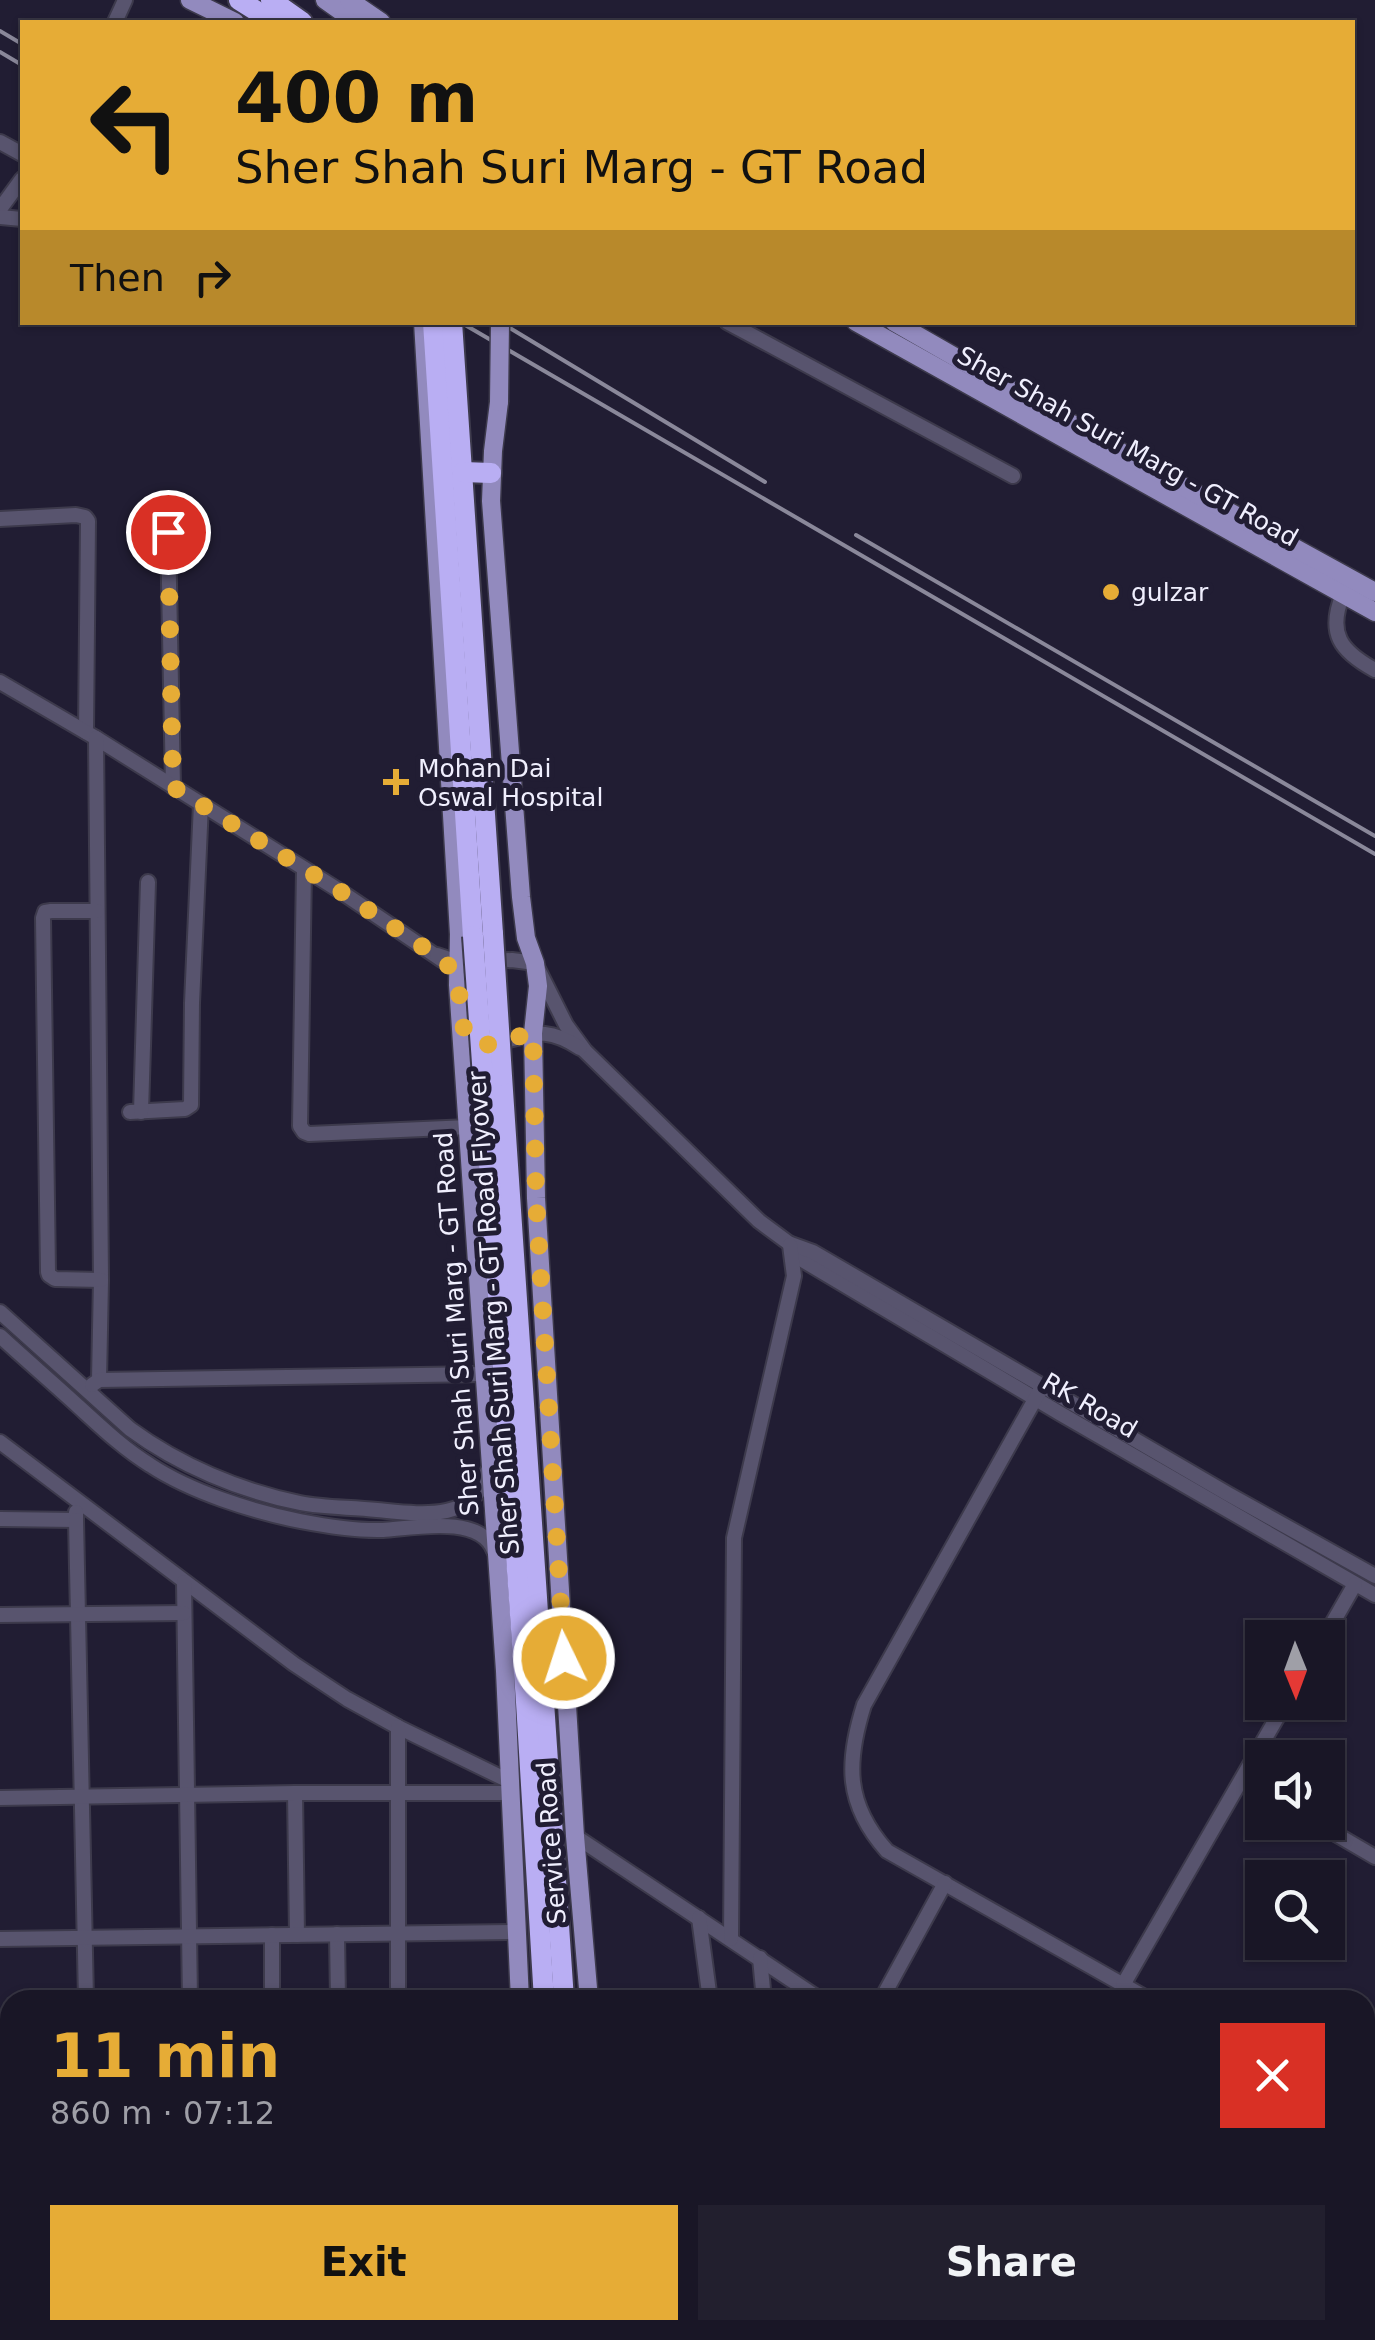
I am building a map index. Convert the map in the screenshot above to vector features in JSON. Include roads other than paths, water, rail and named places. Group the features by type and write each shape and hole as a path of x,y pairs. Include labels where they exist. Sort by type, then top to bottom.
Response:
{"highway":[{"path":"239,0 271,20"},
{"path":"270,0 299,20"},
{"name":"Sher Shah Suri Marg - GT Road Flyover","path":"439,327 464,472 483,935 483,1076 543,1990"},
{"name":"Sher Shah Suri Marg - GT Road Flyover","path":"439,327 438,485 483,935"},
{"path":"464,472 492,462"},
{"name":"Sher Shah Suri Marg - GT Road Flyover","path":"483,1076 563,1990"}],"main road":[{"path":"190,0 231,20"},
{"path":"325,0 353,20"},
{"path":"349,0 378,20"},
{"path":"363,0 393,20"},
{"path":"500,325 499,402 492,462 493,542 522,898 538,1002 532,1083"},
{"name":"Sher Shah Suri Marg - GT Road","path":"861,325 1375,612"},
{"name":"Sher Shah Suri Marg - GT Road","path":"899,325 1375,592"},
{"name":"Sher Shah Suri Marg - GT Road","path":"439,327 430,452 438,485 461,1022 483,1076 468,1127 502,1623"},
{"path":"483,1076 472,1068 490,1058 501,1058 521,1066 532,1083"},
{"name":"Service Road","path":"532,1083 575,1836 589,1990"},
{"name":"Service Road","path":"502,1623 520,1990"}],"street":[{"path":"0,213 20,183"},
{"path":"733,325 1013,476"},
{"path":"0,519 76,515 85,516 88,521 96,910 99,1380"},
{"path":"168,532 173,787"},
{"path":"1343,594 1336,612 1336,631 1348,651 1375,670"},
{"path":"0,682 91,735 437,955 450,968 458,986"},
{"path":"148,882 135,1112 185,1109 191,1105 201,804"},
{"path":"304,869 300,1126 310,1134 468,1127"},
{"path":"96,910 51,911 45,912 43,918 48,1272 55,1278 100,1280"},
{"path":"437,955 458,961 534,963 584,1051"},
{"path":"461,1022 469,1037 485,1044 533,1033 559,1036 584,1051"},
{"name":"RK Road","path":"584,1051 759,1222 790,1244 804,1262 1375,1576"},
{"path":"731,1939 734,1538 794,1276 790,1244"},
{"path":"0,1312 152,1445 221,1477 301,1503 400,1512 464,1507 482,1490 490,1461"},
{"path":"0,1336 117,1442 149,1465 207,1492 250,1508 324,1526 470,1529 491,1542 497,1559"},
{"path":"74,1402 99,1380 485,1374"},
{"path":"1040,1392 864,1704 853,1750 852,1783 872,1834 887,1851 1132,1990"},
{"name":"RK Road","path":"1040,1392 1375,1595"},
{"path":"0,1442 294,1664 347,1699 511,1788"},
{"path":"75,1499 86,1990"},
{"path":"380,1510 381,1530"},
{"path":"0,1520 76,1520"},
{"path":"184,1582 190,1990"},
{"path":"1334,1620 1355,1584"},
{"path":"0,1615 184,1613"},
{"path":"1123,1985 1276,1720"},
{"path":"398,1727 398,1990"},
{"path":"0,1798 511,1788"},
{"path":"295,1793 297,1934"},
{"path":"575,1836 806,1990"},
{"path":"1345,1840 1375,1857"},
{"path":"886,1990 946,1883"},
{"path":"699,1918 709,1990"},
{"path":"0,1939 518,1932"},
{"path":"337,1934 338,1990"},
{"path":"272,1935 272,1990"},
{"path":"760,1958 763,1990"}],"railway":[{"path":"0,31 20,43"},
{"path":"0,52 20,64"},
{"path":"465,325 1375,854"},
{"path":"505,325 765,482"},
{"path":"856,535 1375,836"}],"place":[{"name":"gulzar","path":"1111,592"},
{"name":"Mohan Dai Oswal Hospital","path":"396,782"}]}
